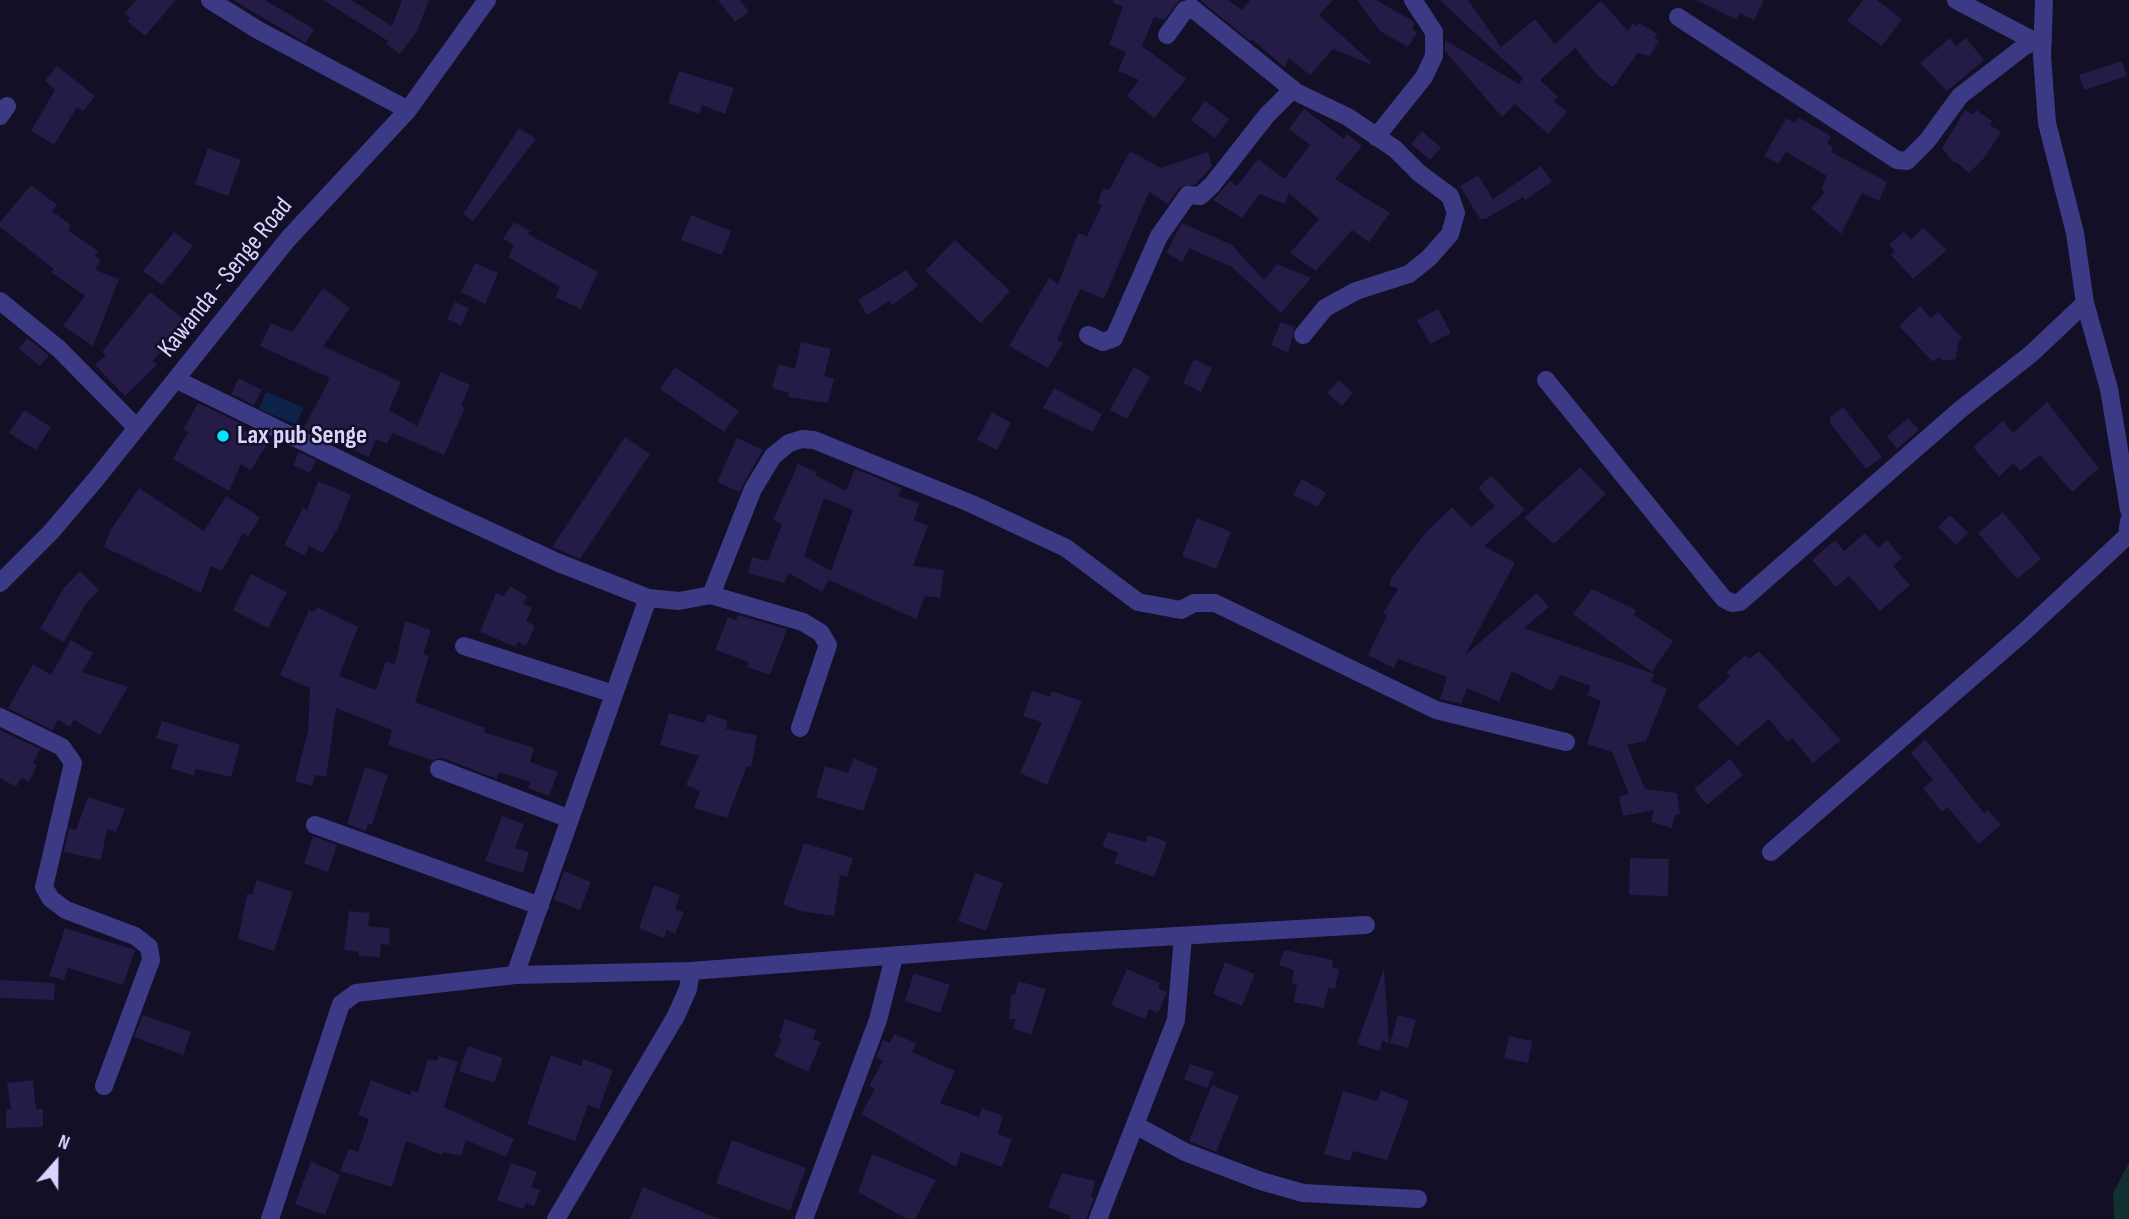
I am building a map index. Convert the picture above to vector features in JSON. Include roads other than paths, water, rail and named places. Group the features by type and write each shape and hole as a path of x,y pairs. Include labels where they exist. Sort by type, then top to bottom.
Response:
{"street":[{"path":"210,0 258,30 408,110"},
{"name":"Kawanda - Senge Road","path":"0,583 51,532 177,380 288,239 408,110 486,0"},
{"path":"1376,137 1424,77 1434,56 1434,32 1413,0"},
{"path":"1956,0 2039,41"},
{"path":"2044,0 2039,41 2047,123 2075,233 2085,303 2109,389 2129,510"},
{"path":"1167,35 1185,9 1192,8 1293,89 1348,117 1395,149 1419,173 1450,196 1456,213 1450,234 1429,258 1409,274 1356,291 1325,308 1303,335"},
{"path":"1678,17 1897,160 1908,162 1960,96 2026,45 2039,41"},
{"path":"1088,335 1103,342 1114,338 1166,226 1188,195 1200,196 1212,185 1267,115 1293,89"},
{"path":"0,301 59,349 136,427"},
{"path":"1546,380 1724,599 1732,603 1740,602 1961,409 2031,354 2085,303"},
{"path":"177,380 289,437 559,563 648,598 679,601 711,595 803,622 821,633 828,645 800,728"},
{"path":"711,595 753,489 773,456 789,443 802,439 814,440 972,504 1066,548 1138,602 1181,610 1194,603 1215,603 1436,710 1566,743"},
{"path":"1771,852 2053,605 2127,536 2129,521"},
{"path":"516,975 648,598"},
{"path":"464,646 614,694"},
{"path":"0,717 62,747 73,763 44,887 51,899 66,910 135,936 149,947 151,960 104,1086"},
{"path":"439,769 570,820"},
{"path":"316,825 540,906"},
{"path":"270,1219 341,1004 356,993 372,989 516,975 691,971 1366,925"},
{"path":"1098,1219 1137,1126 1176,1020 1181,995 1183,936"},
{"path":"804,1219 878,1020 894,957"},
{"path":"556,1219 676,1016 688,989 691,971"},
{"path":"1137,1126 1185,1152 1261,1181 1303,1193 1419,1199"}],"water":[{"path":"266,392 303,407 297,425 259,409"}],"place":[{"name":"Lax pub Senge","path":"223,436"}]}
